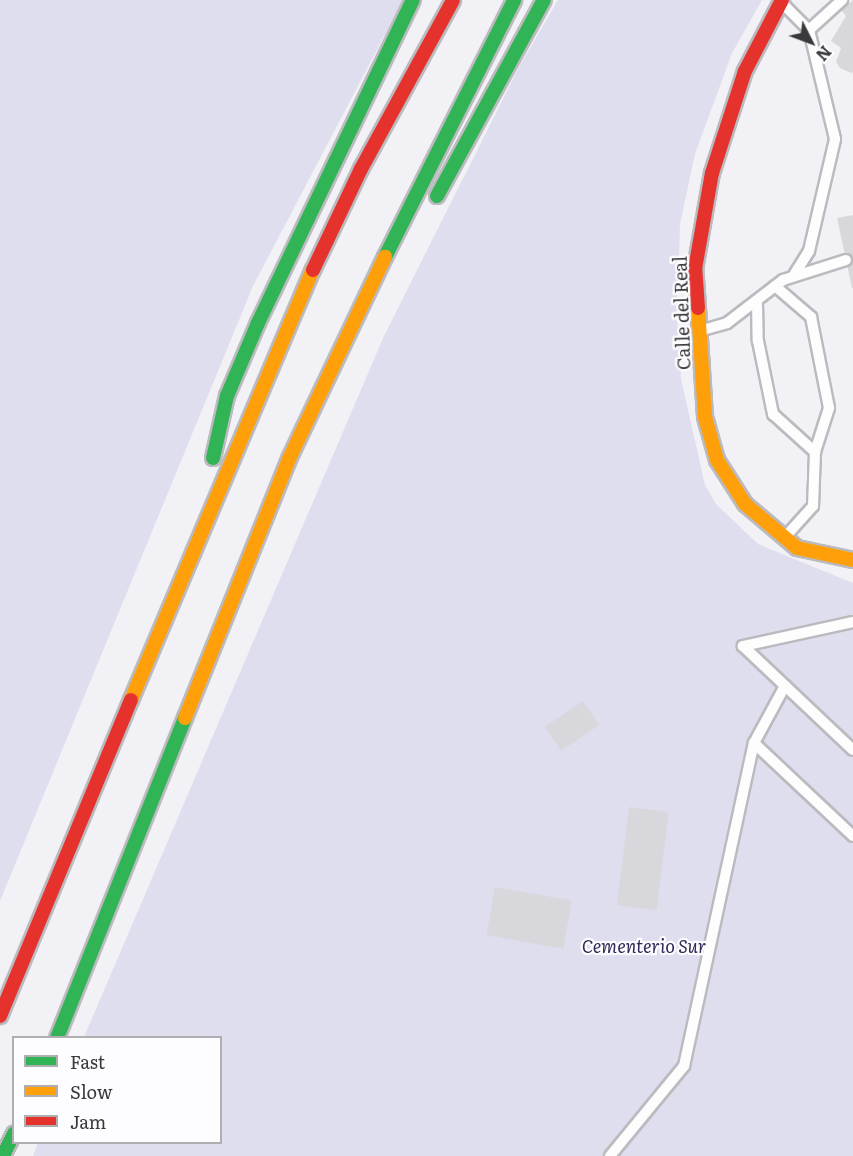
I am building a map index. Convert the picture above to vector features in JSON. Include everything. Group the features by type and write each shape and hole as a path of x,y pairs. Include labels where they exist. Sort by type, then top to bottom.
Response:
{"main road":[{"path":"192,547 227,396 328,169 413,0"},
{"path":"0,1016 192,547 282,336 361,169 453,0"},
{"path":"58,1036 240,589 288,459 441,138 514,0"},
{"path":"430,209 544,0"},
{"name":"Calle del Real","path":"782,1 745,71 712,173 695,269 705,417 717,460 745,504 783,539 797,548 853,560"},
{"path":"240,589 290,498"},
{"path":"3,1156 12,1137"}],"lane":[{"path":"809,30 842,0"},
{"path":"782,1 809,30 835,140 809,251 794,275"},
{"path":"698,331 727,323 775,286 794,275 846,260"},
{"path":"775,286 811,317 829,408 815,452 813,506 783,539"},
{"path":"757,302 758,341 773,414 815,452"},
{"path":"853,622 743,646 853,750"},
{"path":"610,1156 684,1066 754,743 785,686"},
{"path":"754,743 853,836"}],"green space":[{"path":"0,0 403,0 253,286 0,901"},
{"name":"Cementerio Sur","path":"558,0 762,0 732,53 695,154 680,224 677,317 681,379 705,485 716,504 758,544 853,583 853,1156 33,1156 38,1144 222,1144 222,1036 84,1036 384,336 519,67"}],"building":[{"path":"853,0 853,72 851,73 840,68 836,62 841,48 831,41 846,16 841,10"},
{"path":"853,215 853,288 852,288 837,218"},
{"path":"583,701 599,725 561,751 545,727"},
{"path":"629,807 669,812 657,910 617,905"},
{"path":"495,887 572,901 563,949 486,935"}],"traffic: fast":[{"path":"213,458 227,396 258,323 413,0"},
{"path":"385,257 514,0"},
{"path":"437,196 544,0"},
{"path":"58,1036 185,718"},
{"path":"3,1156 12,1137"}],"traffic: slow":[{"path":"185,718 289,459 385,257"},
{"path":"131,700 313,270"},
{"path":"698,308 705,417 717,460 745,504 797,548 853,560"}],"traffic: jam":[{"path":"313,270 361,169 453,0"},
{"path":"698,308 695,269 712,173 745,71 782,0"},
{"path":"0,1016 131,700"}]}
